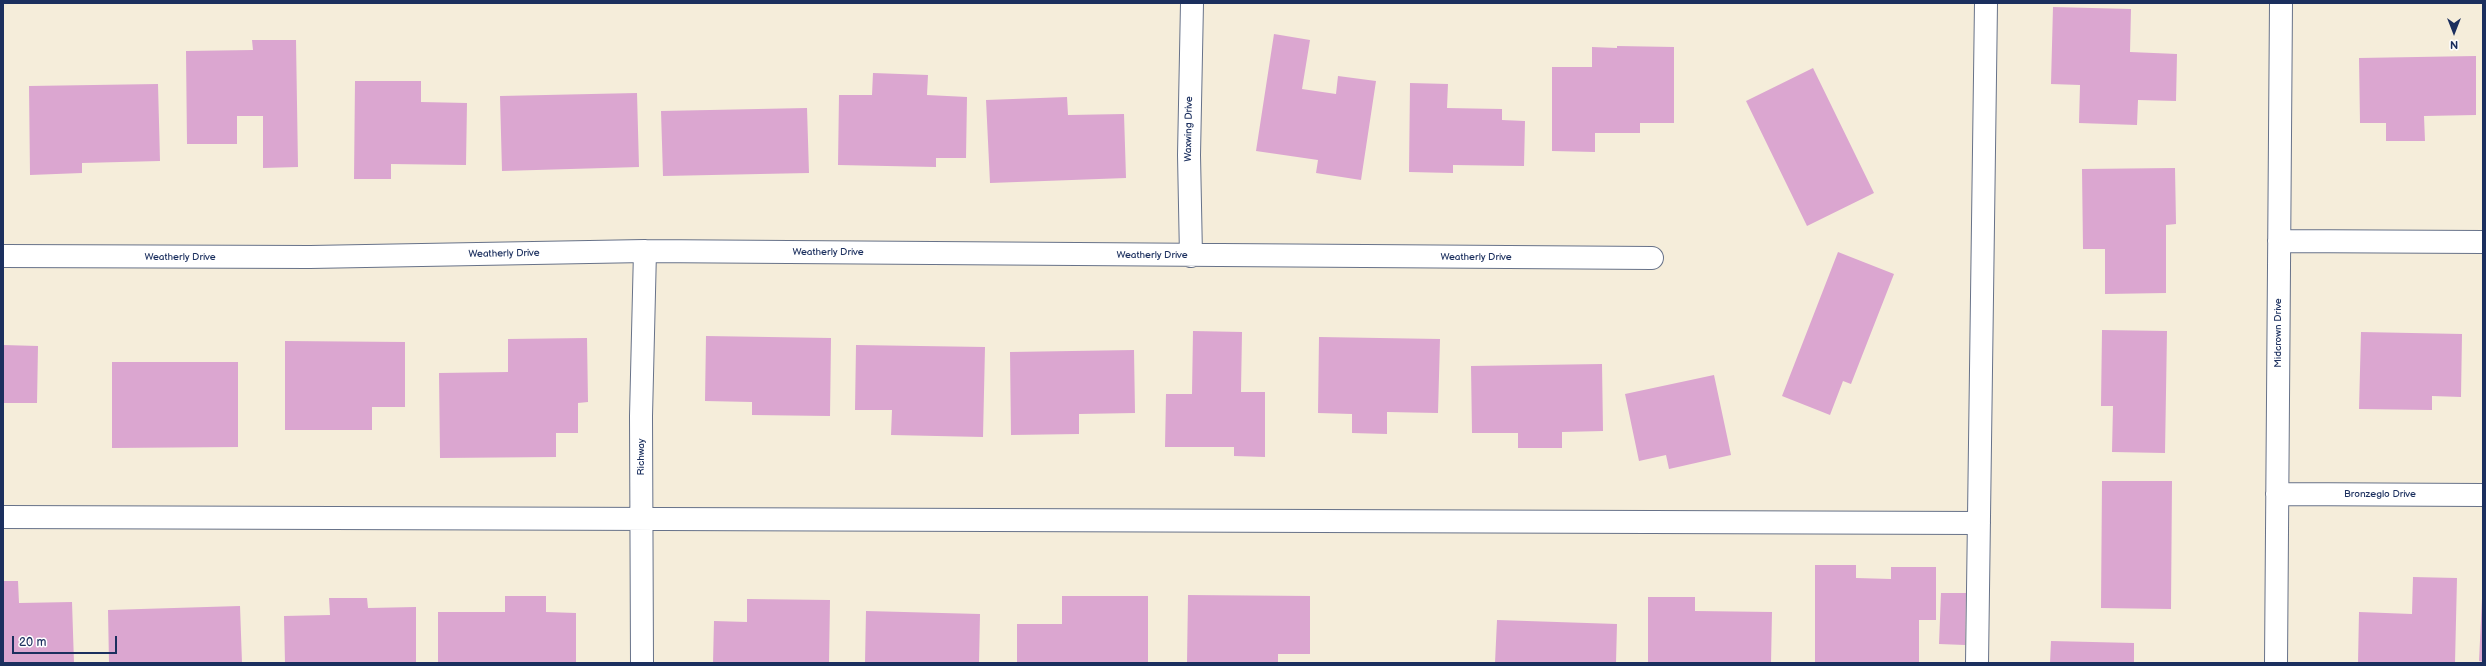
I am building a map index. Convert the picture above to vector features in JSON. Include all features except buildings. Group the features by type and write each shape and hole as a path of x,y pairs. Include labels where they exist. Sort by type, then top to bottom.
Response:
{"street":[{"name":"Waxwing Drive","path":"1191,256 1189,155 1192,3"},
{"path":"1977,663 1986,3"},
{"name":"Midcrown Drive","path":"2276,663 2281,3"},
{"path":"2279,241 2483,242"},
{"name":"Weatherly Drive","path":"3,256 310,257 645,251 1191,256 1652,258"},
{"name":"Richway","path":"642,663 641,519 645,251"},
{"name":"Bronzeglo Drive","path":"2277,494 2483,494"},
{"path":"3,517 1979,523"}]}
